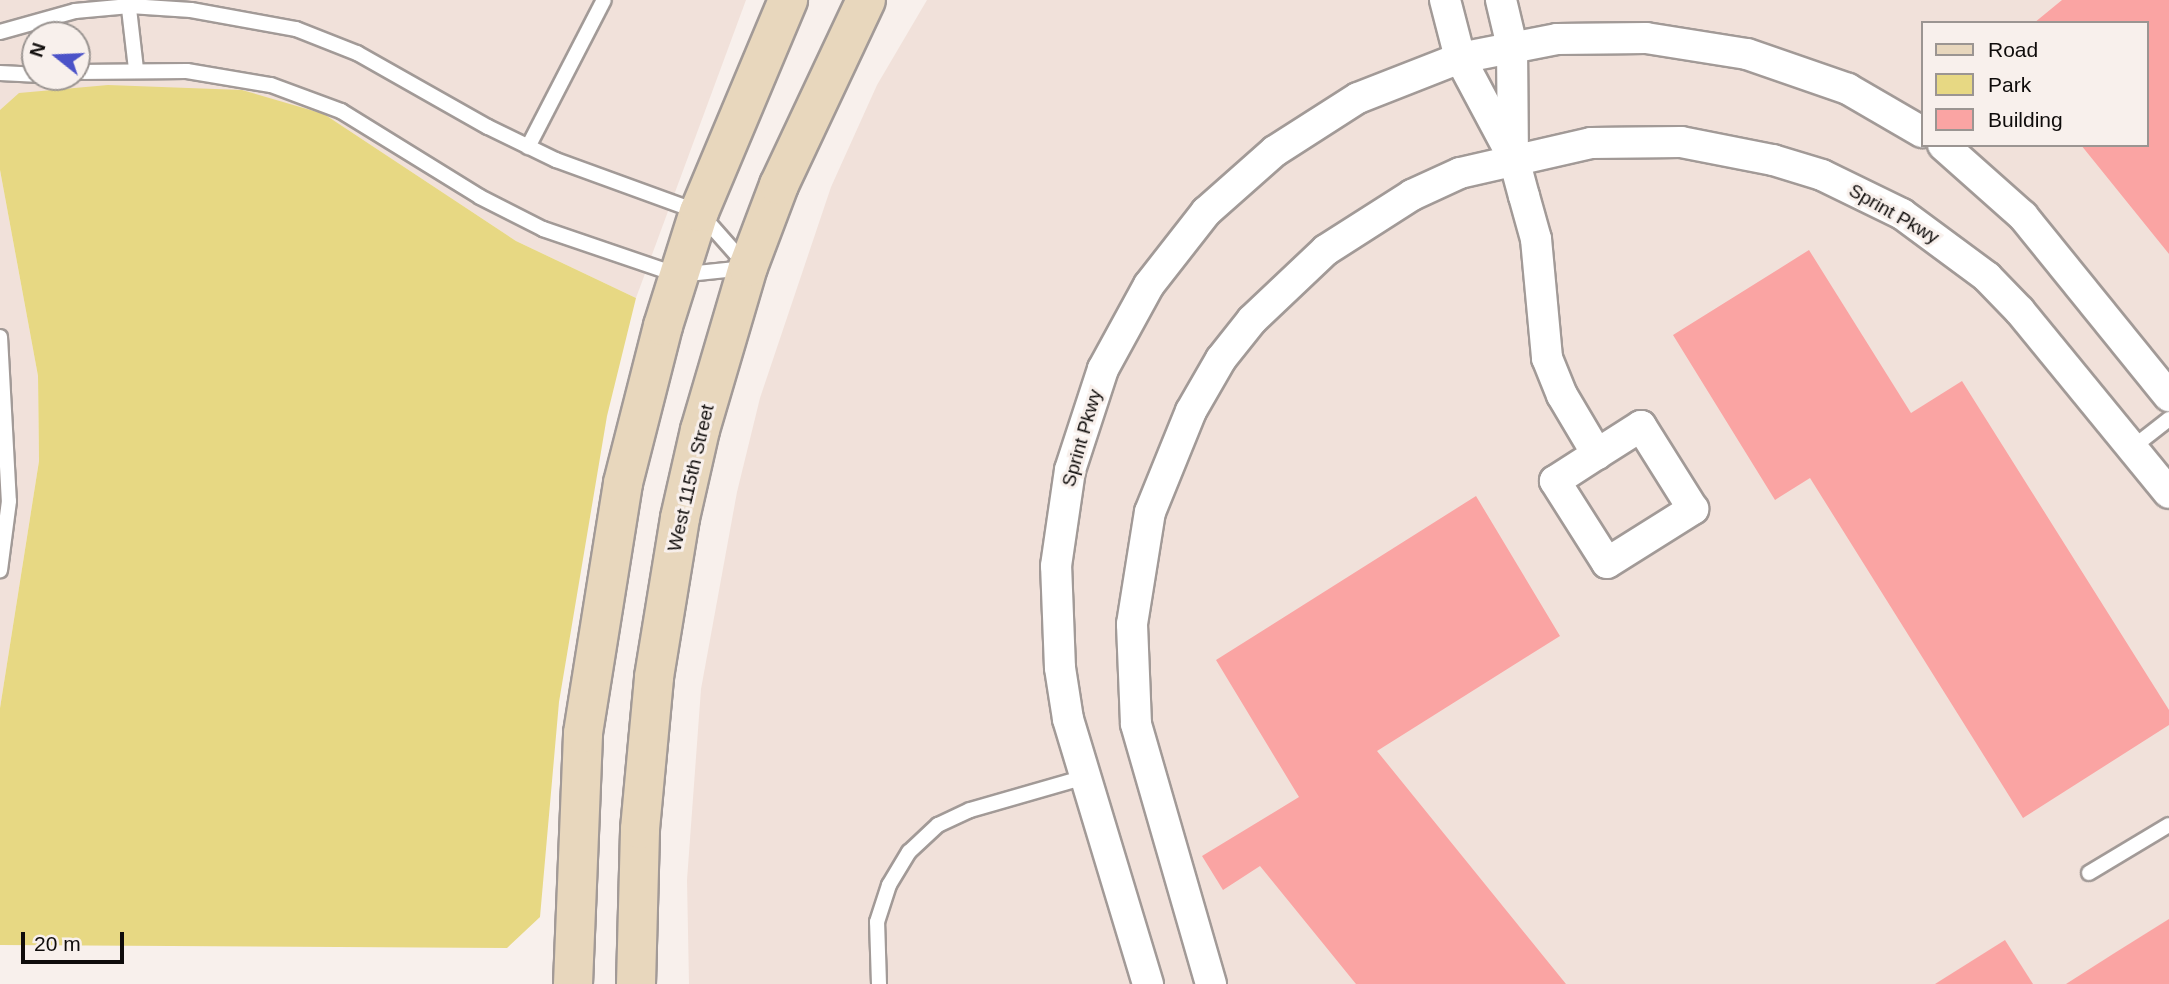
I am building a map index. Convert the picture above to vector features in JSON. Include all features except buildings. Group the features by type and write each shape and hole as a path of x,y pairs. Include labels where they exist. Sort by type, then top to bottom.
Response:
{"street":[{"path":"573,984 576,816 593,653 622,484 678,275 699,212 788,0"},
{"name":"West 115th Street","path":"636,984 640,829 666,597 701,430 748,267 825,80 866,0"},
{"path":"1445,0 1460,58 1514,159 1536,239 1547,358 1562,395 1597,454"},
{"path":"1501,0 1512,46 1514,159"},
{"name":"Sprint Pkwy","path":"1148,984 1085,777 1060,667 1055,566 1061,517 1084,418 1124,327 1206,212 1275,151 1358,98 1460,58 1512,46 1603,37 1747,54 1848,89 1920,131"},
{"name":"Sprint Pkwy","path":"1211,984 1148,776 1136,724 1132,674 1138,569 1150,512 1168,462 1191,411 1222,359 1285,286 1326,250 1391,207 1460,173 1591,143 1681,142 1773,160 1866,194 1944,242 1986,277 2020,311 2169,493"},
{"path":"1945,147 2023,216 2169,397"},
{"path":"1641,426 1693,509 1607,563 1555,481 1597,454 1641,426"}],"lane":[{"path":"528,147 564,71 604,0"},
{"path":"129,3 136,69"},
{"path":"0,32 75,11 129,3 263,20 332,42 528,147 699,212 748,267"},
{"path":"91,71 136,69 230,76 305,96 373,128 518,218 678,275 748,267"},
{"path":"0,73 21,74"},
{"path":"0,337 9,500 0,570"},
{"path":"2132,448 2169,419"},
{"path":"879,984 877,922 888,885 909,852 938,825 970,810 1085,777"},
{"path":"2089,873 2169,825"}],"shaded area":[{"path":"0,0 746,0 636,298 516,241 324,114 0,110"},
{"path":"927,0 2169,0 2169,984 689,984 687,880 701,689 737,492 760,398 831,187 877,85"},
{"path":"0,170 38,376 39,461 0,708"}],"green space":[{"path":"91,87 242,90 324,114 516,241 636,298 607,416 559,702 540,917 507,948 0,945 0,708 39,461 38,376 0,170 0,110 19,93 91,91"}]}
